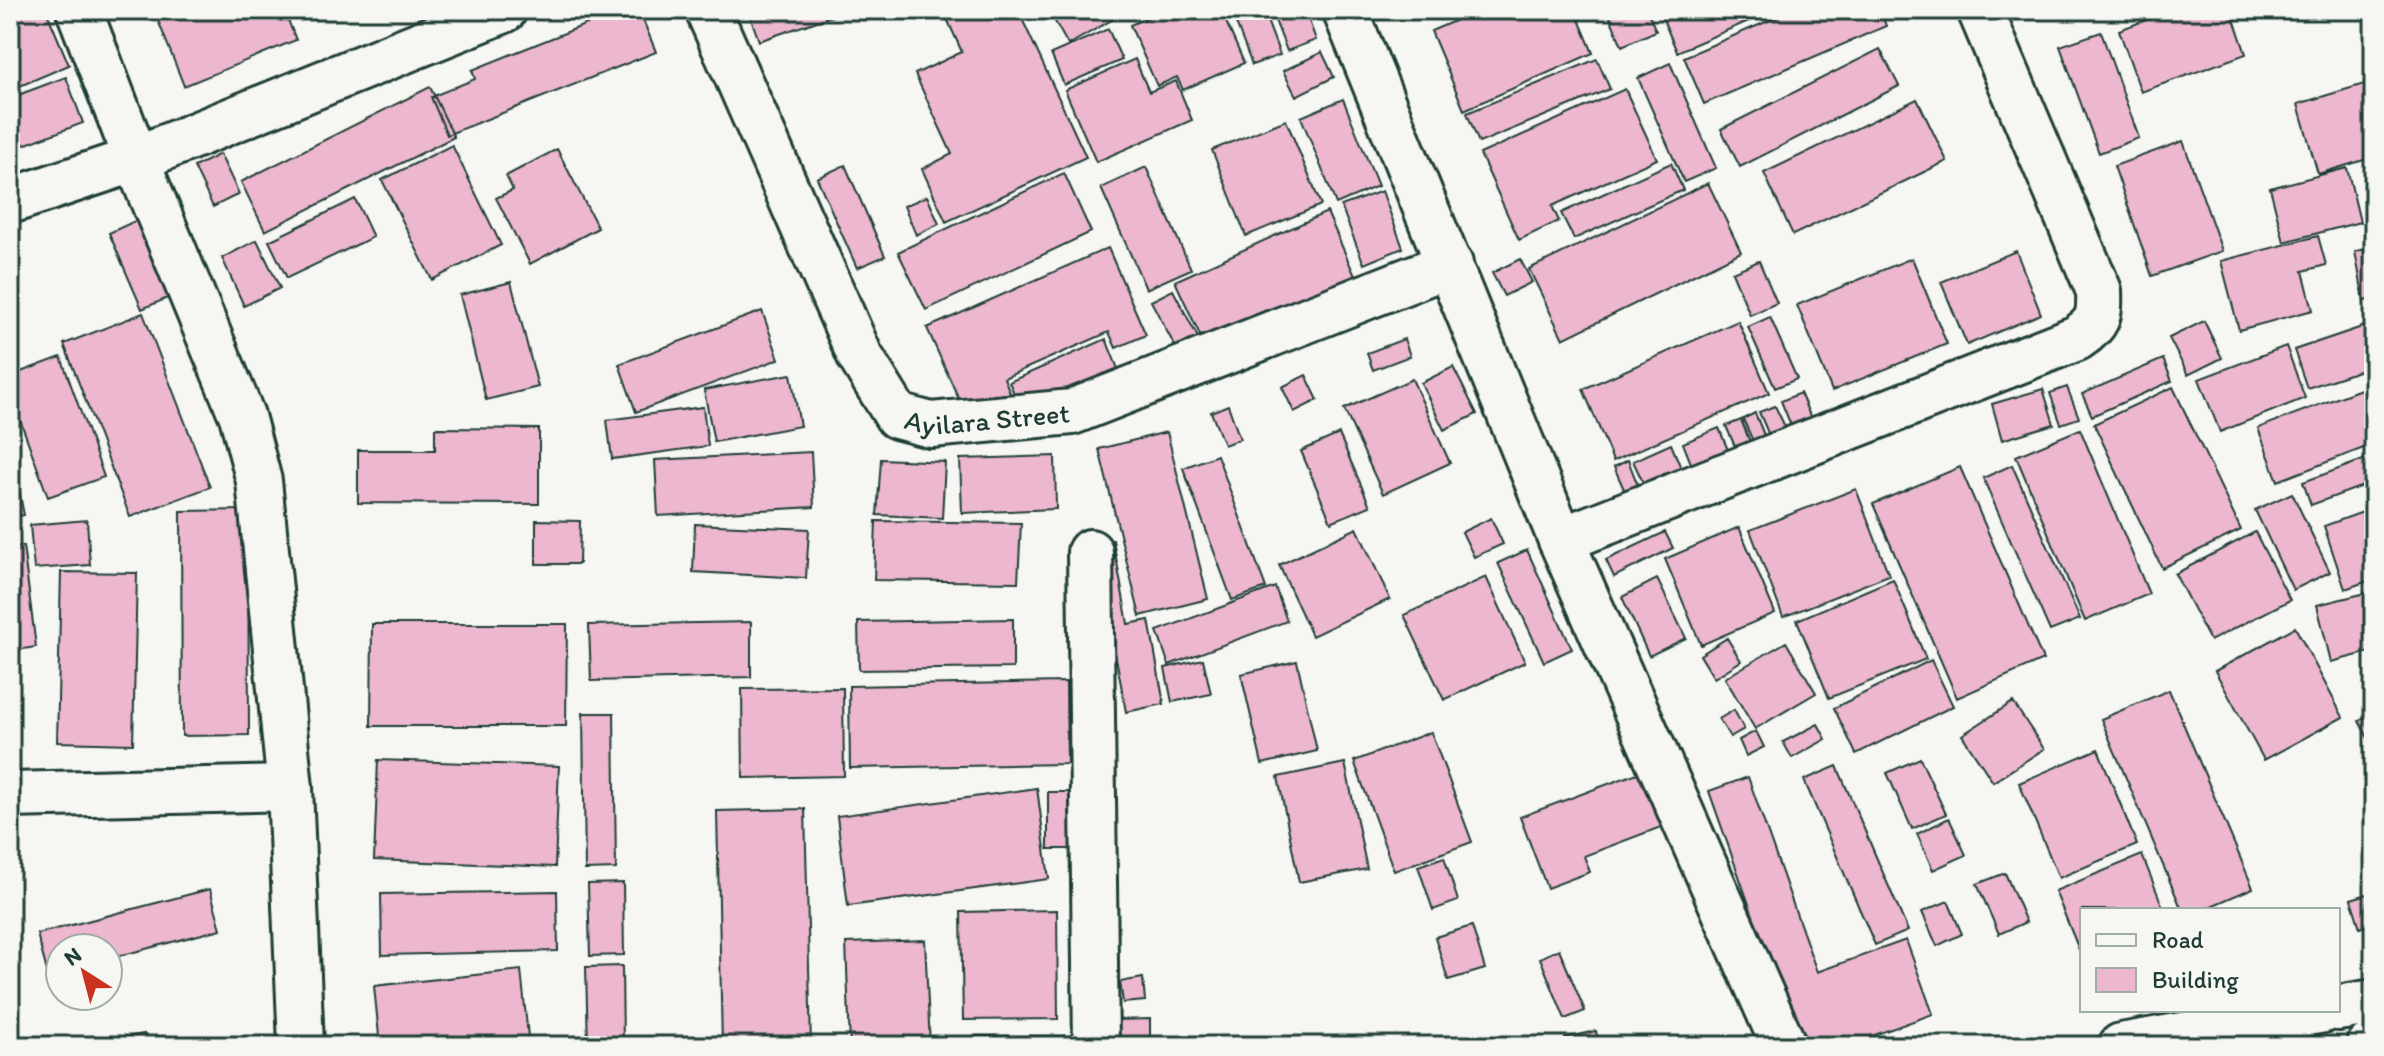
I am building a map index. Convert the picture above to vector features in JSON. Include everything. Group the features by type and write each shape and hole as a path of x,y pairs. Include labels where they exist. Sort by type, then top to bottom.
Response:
{"street":[{"path":"79,10 136,159 242,416 259,481 290,788 301,1046"},
{"path":"10,201 136,159 504,10"},
{"name":"Ayilara Street","path":"708,10 860,356 897,416 931,425 1072,412 1450,264"},
{"path":"1345,10 1561,540 1784,1046"},
{"path":"1561,540 2077,338 2094,327 2100,308 2099,291 1980,10"},
{"path":"1090,552 1096,1046"},
{"path":"10,795 290,788"},
{"path":"2340,1008 2374,1002"},
{"path":"2121,1046 2313,1012"}],"building":[{"path":"10,10 46,10 69,65 13,89 10,82"},
{"path":"154,10 284,10 296,40 184,86"},
{"path":"622,10 639,10 656,52 447,135 431,97 475,79 472,70"},
{"path":"748,10 849,10 759,41"},
{"path":"943,10 1018,10 1086,157 946,222 922,169 952,154 915,74 962,52"},
{"path":"1067,10 1129,10 1068,45 1053,18"},
{"path":"1164,10 1221,10 1244,63 1183,90 1177,77 1157,86 1130,25"},
{"path":"1231,10 1263,10 1280,55 1252,65"},
{"path":"1271,10 1305,10 1316,40 1287,51"},
{"path":"1480,10 1575,10 1593,53 1464,110 1431,31"},
{"path":"1607,10 1647,10 1656,31 1622,46"},
{"path":"1659,10 1774,10 1677,52"},
{"path":"1794,10 1880,10 1886,26 1704,104 1684,57"},
{"path":"2173,10 2231,10 2246,54 2141,92 2119,30"},
{"path":"1108,29 1122,60 1064,85 1051,54"},
{"path":"2101,32 2139,138 2099,153 2060,46"},
{"path":"1880,49 1899,86 1740,167 1721,129"},
{"path":"1322,52 1334,77 1296,96 1283,71"},
{"path":"1135,59 1149,92 1176,81 1192,120 1096,162 1065,90"},
{"path":"1597,59 1610,89 1479,143 1467,113"},
{"path":"1670,63 1716,168 1684,182 1638,78"},
{"path":"66,77 83,123 10,150 10,98"},
{"path":"2374,81 2374,157 2318,174 2298,104"},
{"path":"430,87 454,137 265,231 241,182"},
{"path":"1625,89 1657,159 1552,206 1559,221 1519,240 1480,154"},
{"path":"1343,99 1378,186 1336,204 1301,117"},
{"path":"1917,99 1947,161 1793,235 1764,173"},
{"path":"1286,120 1321,205 1246,236 1212,150"},
{"path":"2183,141 2222,251 2152,276 2114,166"},
{"path":"452,145 501,245 432,280 382,180"},
{"path":"557,149 598,228 530,264 496,198 513,190 506,176"},
{"path":"220,154 239,194 213,207 194,167"},
{"path":"1671,163 1683,190 1574,239 1561,213"},
{"path":"845,165 885,256 857,268 817,178"},
{"path":"1146,167 1191,269 1146,289 1101,188"},
{"path":"2347,168 2360,222 2284,242 2270,188"},
{"path":"1064,173 1091,232 926,310 898,252"},
{"path":"1708,183 1741,252 1563,339 1529,269"},
{"path":"1382,191 1403,248 1364,264 1341,206"},
{"path":"927,196 939,224 916,235 904,206"},
{"path":"355,199 373,237 287,278 269,241"},
{"path":"1327,212 1355,276 1204,344 1175,281"},
{"path":"137,220 170,297 142,309 109,233"},
{"path":"2318,236 2326,265 2303,271 2313,310 2239,330 2221,261"},
{"path":"257,240 280,288 244,306 222,258"},
{"path":"1108,248 1146,335 1116,348 1109,332 1004,378 1011,395 966,415 927,328"},
{"path":"2374,248 2374,299 2364,301 2355,251"},
{"path":"2016,251 2041,314 1967,345 1941,282"},
{"path":"1912,258 1947,344 1832,391 1797,305"},
{"path":"1520,259 1532,282 1504,296 1492,273"},
{"path":"1759,261 1777,303 1750,315 1732,272"},
{"path":"511,282 538,387 486,400 460,295"},
{"path":"1173,290 1203,347 1181,358 1151,301"},
{"path":"762,311 779,359 636,412 619,364"},
{"path":"143,313 210,487 130,517 64,344"},
{"path":"1770,317 1797,379 1775,388 1748,327"},
{"path":"1738,321 1769,393 1613,461 1583,389"},
{"path":"2204,321 2222,358 2188,375 2169,338"},
{"path":"2374,323 2374,366 2307,388 2294,350"},
{"path":"1106,339 1118,369 1022,411 1009,382"},
{"path":"1404,339 1410,356 1373,370 1367,353"},
{"path":"2286,346 2305,398 2220,432 2199,379"},
{"path":"61,357 104,477 48,497 10,392 10,376"},
{"path":"2163,359 2172,381 2092,416 2082,394"},
{"path":"1453,367 1477,414 1444,430 1421,383"},
{"path":"791,374 800,426 714,442 704,390"},
{"path":"1306,375 1318,400 1294,412 1282,387"},
{"path":"1412,379 1450,463 1383,494 1344,409"},
{"path":"2374,384 2374,444 2278,481 2258,428"},
{"path":"2067,387 2079,418 2061,424 2050,393"},
{"path":"2173,387 2241,530 2162,568 2094,424"},
{"path":"2043,389 2054,424 2002,440 1992,404"},
{"path":"1800,393 1814,425 1794,433 1781,401"},
{"path":"1228,405 1240,439 1224,445 1211,412"},
{"path":"1775,406 1788,433 1771,440 1759,412"},
{"path":"703,407 708,446 612,459 607,420"},
{"path":"1755,413 1768,445 1757,450 1743,419"},
{"path":"1741,420 1754,451 1740,458 1726,426"},
{"path":"435,428 539,429 539,504 358,503 358,450 435,450"},
{"path":"1719,428 1730,455 1694,471 1683,443"},
{"path":"2080,429 2149,594 2085,621 2016,456"},
{"path":"1167,432 1208,599 1140,616 1099,449"},
{"path":"1339,434 1370,506 1331,522 1301,451"},
{"path":"1671,444 1684,475 1647,491 1633,461"},
{"path":"10,446 24,515 10,518"},
{"path":"811,452 814,507 658,516 655,460"},
{"path":"1217,455 1266,588 1232,600 1183,468"},
{"path":"1055,456 1056,509 962,513 960,459"},
{"path":"2374,456 2374,482 2311,505 2303,482"},
{"path":"881,459 945,462 942,518 877,515"},
{"path":"1628,460 1640,491 1627,496 1614,467"},
{"path":"2012,465 2080,619 2050,631 1983,478"},
{"path":"1960,467 2043,660 1957,698 1873,504"},
{"path":"1856,489 1889,575 1783,617 1750,530"},
{"path":"2292,493 2330,572 2293,590 2255,510"},
{"path":"2374,508 2374,579 2345,589 2324,526"},
{"path":"248,510 249,735 182,736 181,511"},
{"path":"1491,518 1503,544 1474,557 1462,532"},
{"path":"87,520 90,565 34,569 30,525"},
{"path":"536,520 580,521 579,564 536,564"},
{"path":"876,521 1021,523 1018,582 874,580"},
{"path":"695,524 809,529 806,578 693,572"},
{"path":"1739,527 1775,613 1701,645 1665,559"},
{"path":"1357,528 1390,599 1312,636 1279,565"},
{"path":"1665,532 1673,548 1614,577 1606,560"},
{"path":"2255,532 2290,600 2210,641 2175,574"},
{"path":"1113,540 1128,624 1149,620 1164,704 1126,712 1095,543"},
{"path":"23,546 36,647 10,651 10,548"},
{"path":"1527,550 1572,649 1544,662 1498,563"},
{"path":"61,572 137,573 133,744 57,742"},
{"path":"1486,577 1525,662 1444,700 1404,615"},
{"path":"1657,579 1686,638 1649,656 1622,597"},
{"path":"1893,579 1926,659 1829,698 1797,620"},
{"path":"1275,587 1287,621 1169,665 1157,631"},
{"path":"2374,591 2374,651 2331,662 2317,605"},
{"path":"1013,619 1013,668 859,670 858,622"},
{"path":"751,622 751,677 591,681 589,625"},
{"path":"372,624 567,624 566,726 371,726"},
{"path":"2295,627 2343,717 2264,760 2215,671"},
{"path":"1727,638 1741,661 1714,678 1700,655"},
{"path":"1786,642 1816,693 1755,729 1725,678"},
{"path":"1203,659 1211,694 1172,702 1165,668"},
{"path":"1931,660 1953,706 1856,754 1834,708"},
{"path":"1297,661 1317,751 1262,764 1241,674"},
{"path":"1066,682 1067,764 850,768 849,686"},
{"path":"843,688 844,776 743,778 742,689"},
{"path":"2169,690 2253,888 2207,908 2181,908 2101,719"},
{"path":"2013,702 2044,749 1993,782 1962,735"},
{"path":"1734,710 1744,729 1730,737 1719,719"},
{"path":"2374,712 2374,749 2359,721"},
{"path":"583,713 614,713 616,869 585,870"},
{"path":"1818,724 1826,739 1792,758 1783,742"},
{"path":"1756,731 1764,747 1746,756 1739,740"},
{"path":"1431,732 1472,842 1394,871 1354,761"},
{"path":"2098,749 2137,845 2059,878 2019,783"},
{"path":"1920,758 1946,814 1912,829 1887,773"},
{"path":"378,760 559,766 555,867 374,860"},
{"path":"1345,763 1367,869 1299,882 1278,777"},
{"path":"1837,766 1908,931 1875,945 1804,780"},
{"path":"1640,772 1661,827 1584,856 1590,872 1547,888 1520,817"},
{"path":"1748,777 1817,972 1906,940 1933,1014 1844,1046 1799,1046 1709,791"},
{"path":"1037,788 1049,879 848,906 837,816"},
{"path":"1048,792 1088,792 1088,849 1048,849"},
{"path":"805,809 811,1046 722,1046 717,811"},
{"path":"1949,818 1966,855 1933,870 1917,834"},
{"path":"2142,855 2163,908 2080,908 2080,952 2055,891"},
{"path":"1444,857 1458,901 1433,910 1418,866"},
{"path":"2005,873 2026,922 1999,934 1977,884"},
{"path":"623,883 624,955 590,956 588,884"},
{"path":"210,889 221,929 124,955 124,932 45,932"},
{"path":"557,891 558,951 382,955 381,894"},
{"path":"2374,892 2374,923 2360,928 2351,899"},
{"path":"1948,901 1962,934 1937,946 1922,912"},
{"path":"1057,910 1058,1019 963,1020 961,912"},
{"path":"1472,926 1485,969 1448,980 1435,937"},
{"path":"44,932 44,960 37,934"},
{"path":"925,940 930,1046 850,1046 846,943"},
{"path":"1559,949 1585,1011 1565,1019 1540,958"},
{"path":"622,966 623,1046 588,1046 586,967"},
{"path":"521,970 529,1046 380,1046 374,986"},
{"path":"1143,978 1145,1001 1123,1003 1120,982"},
{"path":"1150,1019 1150,1046 1116,1046 1115,1020"},
{"path":"1596,1031 1599,1046 1567,1046 1565,1038"},
{"path":"144,1034 146,1046 77,1046"},
{"path":"975,1036 1080,1036 1080,1046 974,1046"}]}
